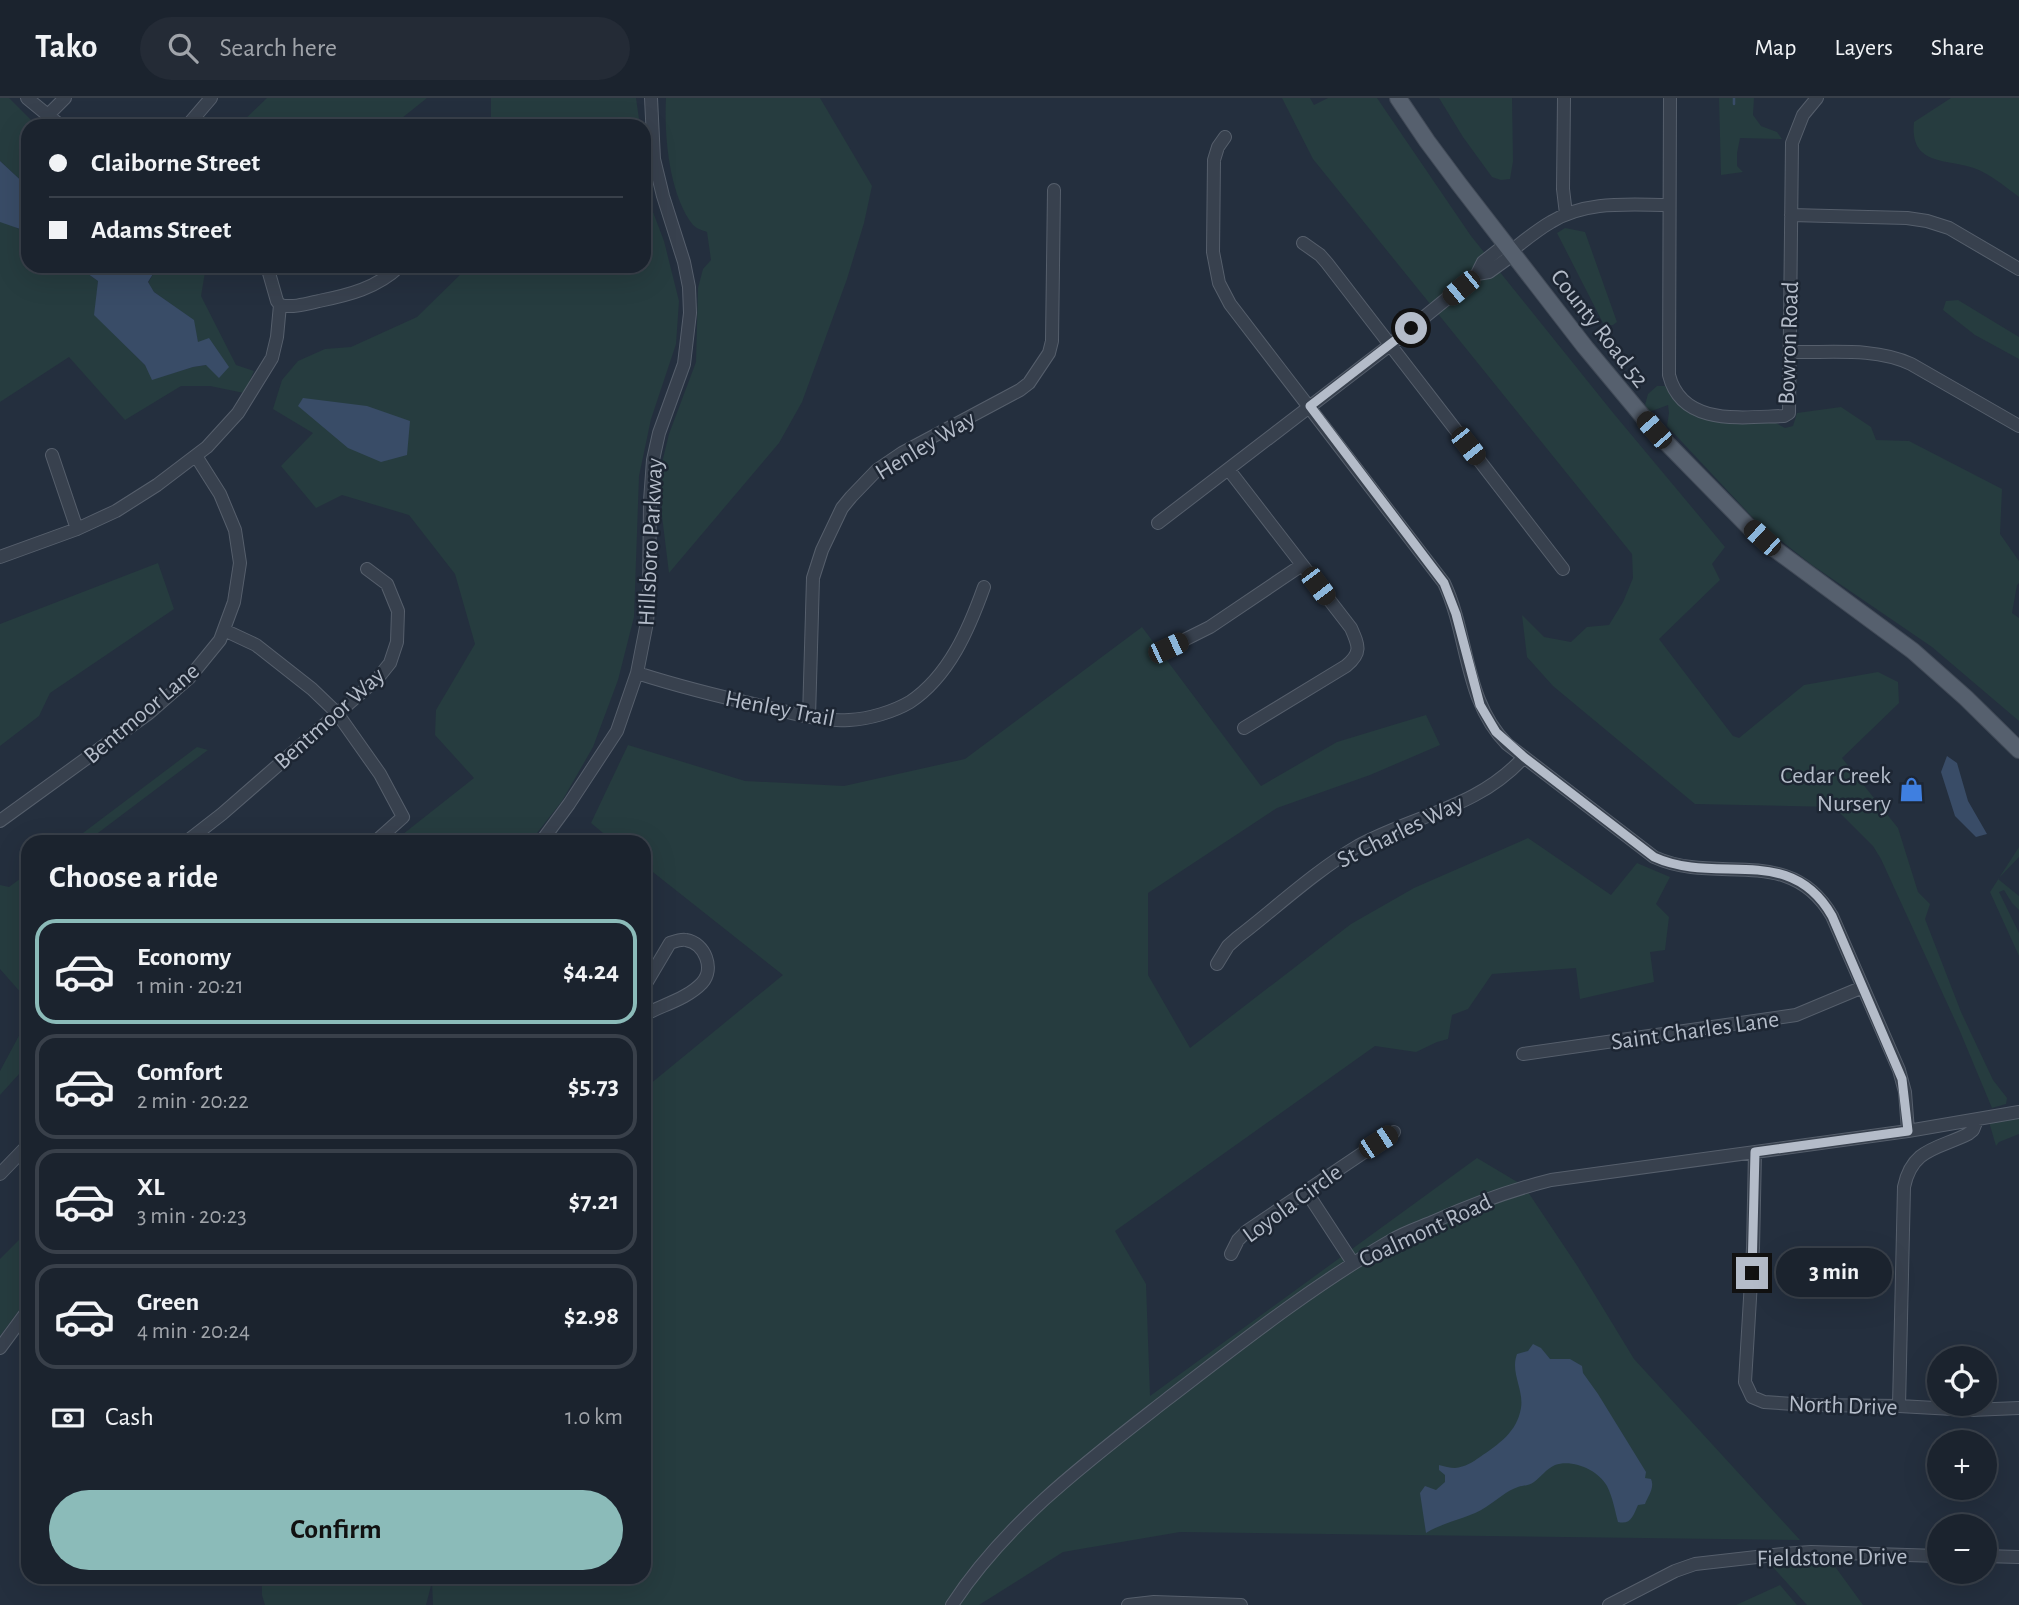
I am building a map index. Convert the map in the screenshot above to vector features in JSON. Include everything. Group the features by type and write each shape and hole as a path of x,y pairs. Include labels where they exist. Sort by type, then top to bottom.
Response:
{"main road":[{"name":"County Road 52","path":"1398,98 1427,141 1510,250 1634,407 1772,548 1913,651 2019,750"}],"street":[{"path":"27,98 53,119"},
{"path":"48,115 65,98"},
{"path":"193,119 211,98"},
{"name":"Hillsboro Parkway","path":"546,835 617,731 636,673 647,622 649,598 653,460 659,433 684,364 690,313 689,287 654,159 651,98"},
{"path":"1564,98 1563,189 1566,214"},
{"path":"1158,523 1390,345 1477,274 1483,262 1510,250 1566,214 1584,208 1606,205 1669,205 1670,98"},
{"name":"Bowron Road","path":"1669,205 1669,375 1672,385 1692,408 1707,415 1787,416 1790,410 1792,143 1803,114 1818,98"},
{"path":"1225,138 1218,147 1214,160 1213,252 1216,273 1230,304 1444,583 1456,614 1480,705 1496,732 1644,851 1664,862 1694,867 1779,873 1809,887 1819,896 1832,916 1902,1079 1908,1131"},
{"name":"Henley Way","path":"809,717 813,578 822,550 842,508 877,470 902,453 1020,390 1029,383 1049,353 1053,316 1054,190"},
{"path":"1791,215 1907,218 1927,221 1949,228 2019,269"},
{"path":"1303,243 1327,263 1563,569"},
{"path":"0,557 77,529 116,510 157,485 207,447 238,412 272,358 280,305 269,273"},
{"path":"280,305 297,306 353,294 379,283 391,273"},
{"path":"1790,352 1878,354 1896,358 2019,426"},
{"path":"52,455 77,529"},
{"name":"Bentmoor Lane","path":"0,821 149,713 189,678 220,640 234,602 240,563 235,530 220,494 196,456"},
{"path":"1229,470 1350,628 1358,652 1346,666 1244,728"},
{"path":"1168,648 1210,626 1302,565"},
{"name":"Bentmoor Way","path":"195,835 378,678 390,663 397,642 398,611 387,583 367,569"},
{"name":"Henley Trail","path":"636,673 709,694 809,717 861,719 911,701 932,683 958,647 972,621 984,587"},
{"path":"224,630 256,645 312,689 337,713 380,774 403,817 383,835"},
{"name":"St Charles Way","path":"1217,964 1228,946 1238,937 1342,856 1376,838 1474,796 1524,757"},
{"path":"651,975 670,943 679,940 688,940 702,949 707,957 704,982 651,1012"},
{"name":"Saint Charles Lane","path":"1523,1054 1796,1015 1863,987"},
{"name":"Coalmont Road","path":"951,1605 1004,1538 1118,1438 1231,1350 1353,1263 1394,1239 1489,1198 1530,1185 1570,1177 1908,1131 2019,1112"},
{"path":"1899,1406 1906,1177 1917,1158 1930,1149 1968,1134 1977,1120"},
{"name":"Loyola Circle","path":"1231,1254 1238,1240 1247,1231 1394,1132"},
{"path":"0,1174 21,1152"},
{"name":"North Drive","path":"1755,1152 1754,1248 1745,1382 1752,1397 1763,1402 1811,1405 1971,1410 2019,1408"},
{"path":"1306,1191 1353,1263"},
{"path":"0,1348 21,1320"},
{"name":"Fieldstone Drive","path":"1609,1605 1675,1571 1695,1564 1783,1553 1927,1556"},
{"path":"1997,1557 2019,1558"},
{"path":"1128,1605 1154,1602 1241,1605"}],"green space":[{"path":"0,98 9,98 30,119 21,119 21,180 0,161"},
{"path":"267,98 427,98 401,119 245,119"},
{"path":"491,98 636,98 639,119 491,119"},
{"path":"666,98 820,98 872,186 847,279 802,402 779,443 669,573 662,516 662,463 669,434 696,362 698,288 703,269 711,260 707,232 693,225 678,198 673,181 667,147"},
{"path":"1282,98 1310,98 1314,105 1328,98 1377,98 1471,236 1725,547 1712,564 1720,580 1659,639 1733,736 1739,738 1804,685 1878,672 1898,682 1899,703 1842,758 1898,828 1918,892 1930,904 1925,919 1961,1012 1993,1080 2007,1098 2006,1104 1992,1108 1881,859 1873,846 1834,807 1695,804 1553,686 1527,657 1522,615 1544,637 1571,642 1587,627 1609,625 1633,578 1632,554 1313,159"},
{"path":"1439,98 1512,98 1513,161 1510,179 1492,177"},
{"path":"1719,98 1754,98 1753,115 1761,126 1777,132 1782,139 1740,138 1737,166 1743,172 1721,175"},
{"path":"1951,98 2019,98 2019,197 1981,171 1935,159 1918,148 1914,137 1914,122"},
{"path":"651,207 664,241 679,301 676,344 651,419 639,476 634,617 618,680 593,747 562,801 535,835 402,835 474,778 435,735 436,710 475,644 455,574 409,515 342,495 316,508 281,466 313,433 273,409 282,380 298,361 325,349 351,347 417,317 462,273 651,273"},
{"path":"0,222 21,231 21,273 87,273 98,281 95,315 145,365 153,379 206,365 193,320 154,292 148,283 154,273 205,273 201,296 236,365 254,371 244,393 210,386 181,386 125,420 69,357 0,402"},
{"path":"1565,228 1585,232 1617,322 1613,325 1604,325 1557,233"},
{"path":"1958,300 2019,337 2019,359 1975,335 1943,310 1946,301"},
{"path":"1657,386 1665,386 1678,403 1774,422 1785,428 1793,426 1797,413 1841,407 1871,427 1876,440 1909,441 2002,489 2000,534 2019,561 2019,583 2012,613 2019,618 2019,721 1932,647 1812,565 1756,521 1667,426 1668,405 1649,412 1645,405 1648,394"},
{"path":"158,563 174,609 50,693 39,716 0,746 0,624"},
{"path":"1142,627 1261,786 1337,742 1426,715 1440,745 1370,775 1277,808 1148,893 1148,975 1190,1048 1351,924 1414,888 1528,838 1611,895 1637,863 1670,877 1656,904 1669,917 1665,950 1650,952 1654,982 1580,999 1576,968 1492,974 1468,1009 1452,1015 1448,1039 1416,1052 1375,1046 1115,1231 1146,1284 1150,1396 1477,1158 1524,1186 1578,1267 1634,1359 1800,1540 1180,1532 1063,1552 979,1605 433,1605 432,1584 651,1584 651,1083 783,975 651,871 651,835 606,835 591,823 628,745 745,781 844,786 965,759"},
{"path":"197,747 208,750 95,835 80,835"},
{"path":"2019,847 2019,857 1999,878"},
{"path":"21,878 21,993 0,969 0,885 9,887"},
{"path":"1998,879 2019,896 2019,910 2004,890 1999,892 2019,933 2019,956 1990,892"},
{"path":"21,1032 21,1072 0,1095 0,1071"},
{"path":"2019,1116 2019,1134 1999,1142 1996,1146 1989,1122"},
{"path":"21,1238 21,1308 0,1336 0,1259"},
{"path":"1831,1561 1863,1605 1807,1605 1771,1565"},
{"path":"262,1584 431,1584 426,1605 265,1605"},
{"path":"1780,1585 1797,1605 1736,1605"}],"water":[{"path":"0,161 21,180 21,229 0,222"},
{"path":"87,273 154,273 148,282 154,292 194,320 198,342 209,338 229,367 219,378 206,365 152,380 145,365 94,315 98,281"},
{"path":"303,398 367,406 410,421 407,455 381,462 348,448 298,406"},
{"path":"1947,756 1957,763 1968,801 1987,834 1976,837 1955,816 1941,772"},
{"path":"1533,1344 1541,1348 1550,1359 1570,1359 1582,1366 1583,1373 1646,1472 1645,1478 1651,1479 1652,1489 1645,1504 1638,1505 1629,1521 1618,1522 1611,1495 1603,1480 1584,1467 1562,1464 1555,1465 1532,1483 1509,1491 1479,1511 1426,1533 1420,1493 1425,1486 1436,1490 1445,1482 1445,1475 1439,1470 1439,1465 1455,1468 1469,1464 1511,1431 1521,1408 1515,1361 1517,1354 1528,1351"}],"waterway":[{"path":"1734,98 1734,104"}],"place":[{"name":"Cedar Creek Nursery","path":"1911,789"}],"route":[{"path":"1411,328 1310,406 1444,583 1456,614 1480,705 1489,722 1507,744 1654,857 1671,864 1694,867 1779,873 1809,887 1819,896 1832,916 1902,1079 1908,1131 1755,1152 1752,1273"}]}
